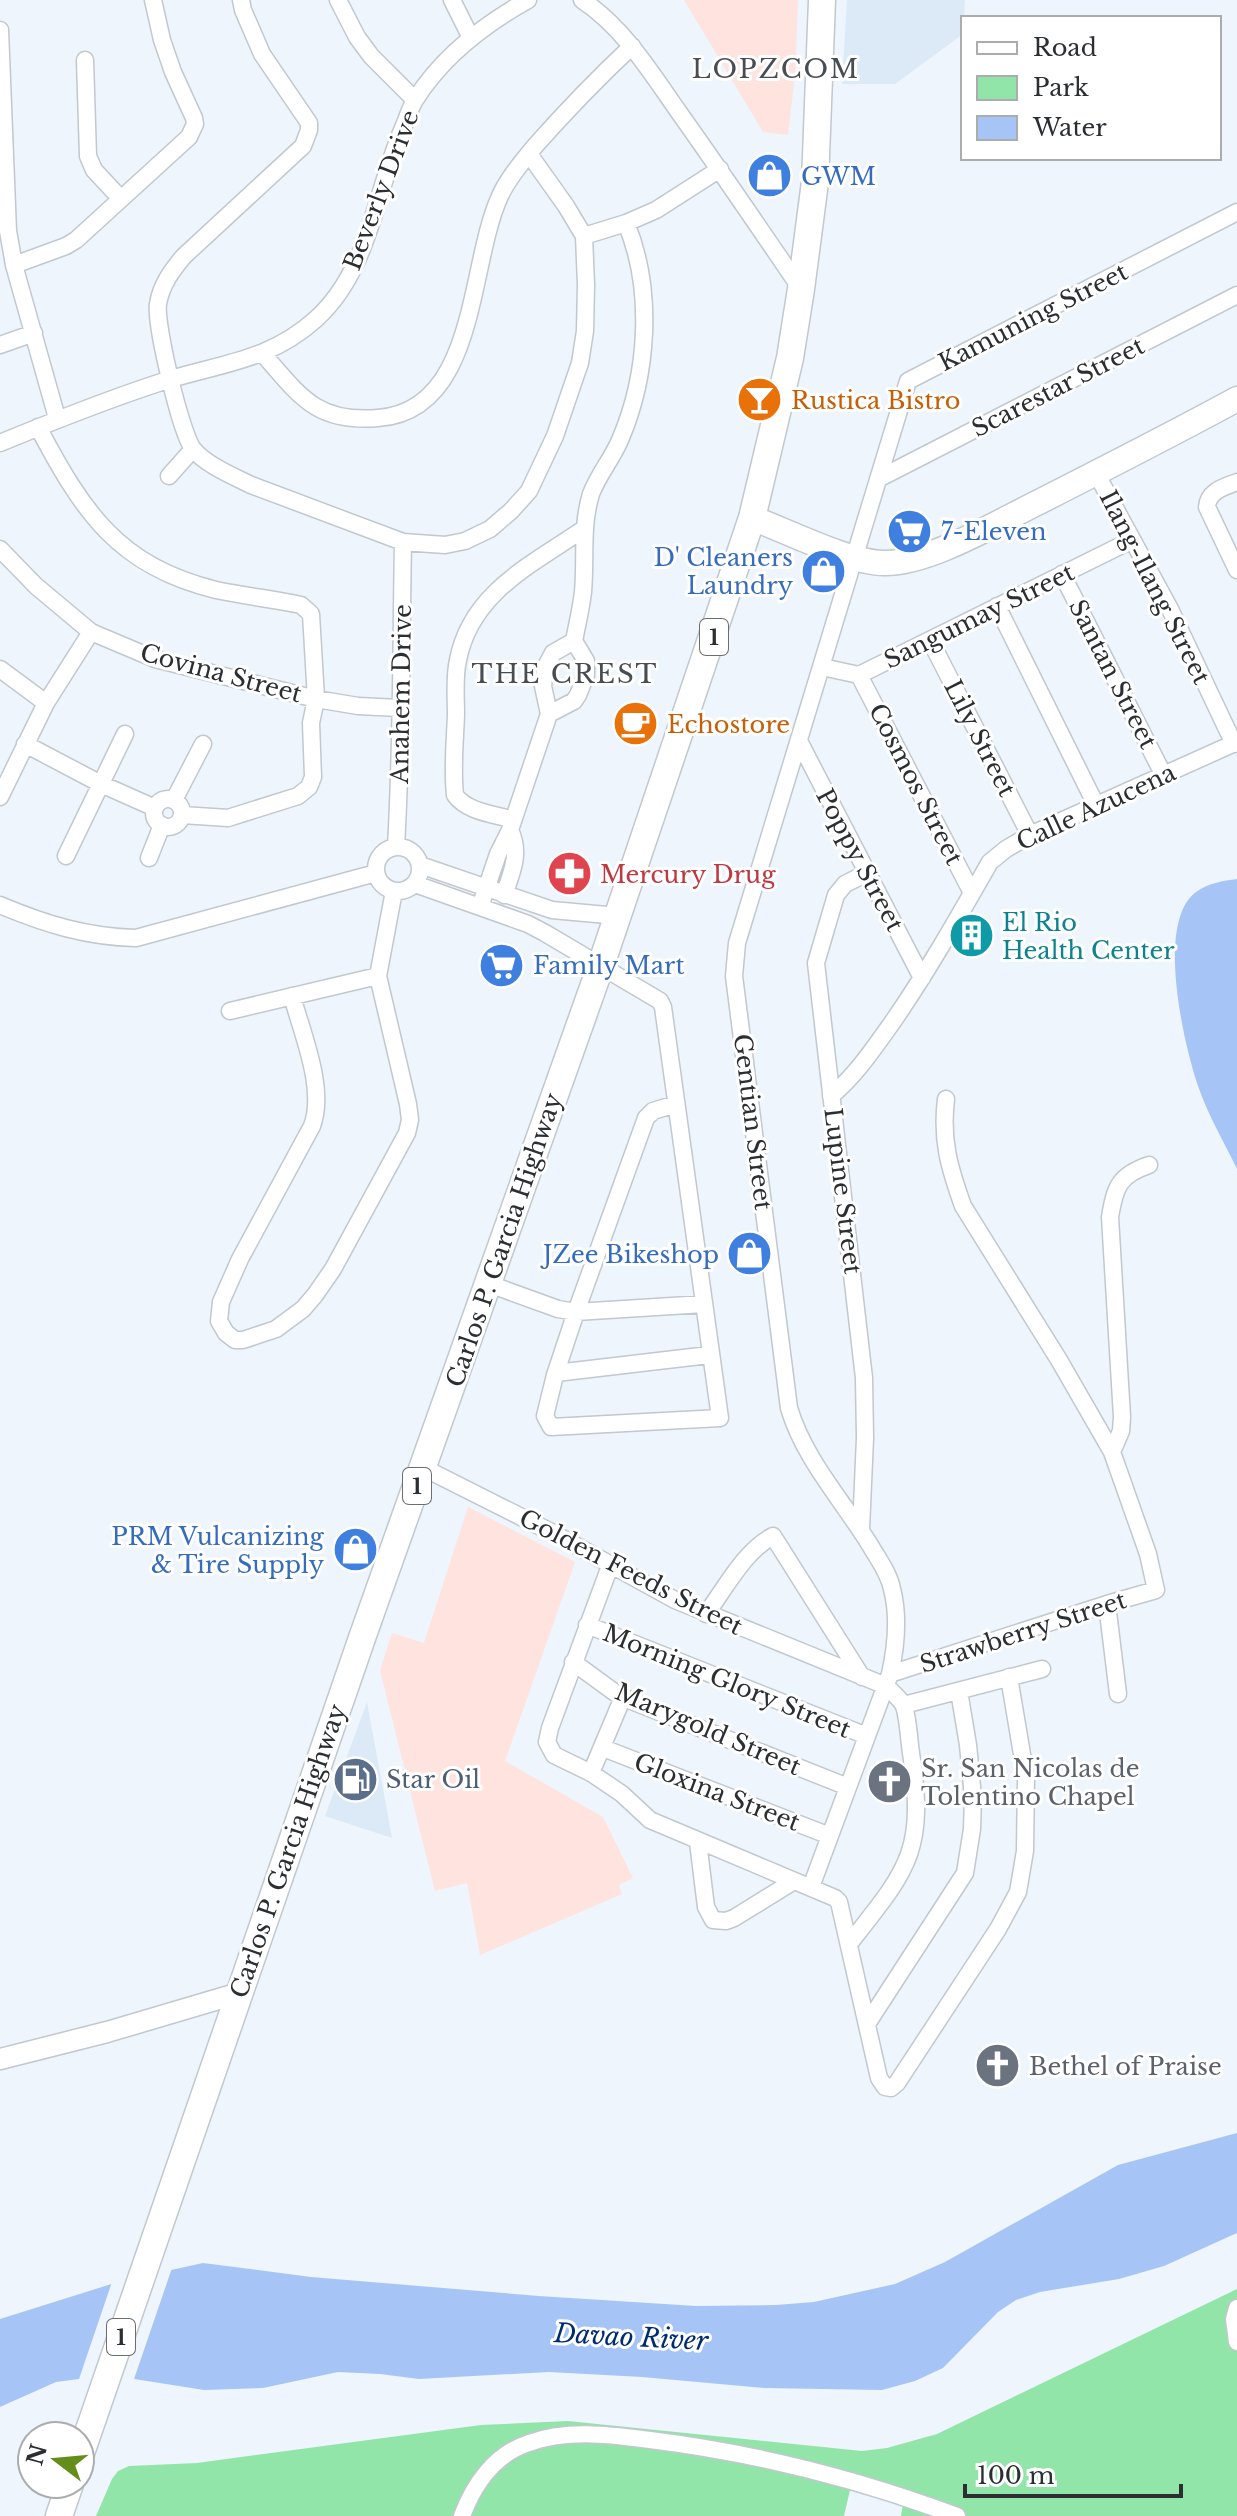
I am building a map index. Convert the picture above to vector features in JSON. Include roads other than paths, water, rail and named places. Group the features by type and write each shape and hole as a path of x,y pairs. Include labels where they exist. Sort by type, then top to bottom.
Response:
{"highway":[{"name":"Carlos P. Garcia Highway","path":"92,2420 362,1638 618,916 752,518 790,358 801,289 816,169 822,0"}],"main road":[{"path":"752,518 854,557 883,563 901,562 925,555 981,530 1237,399"}],"street":[{"path":"14,265 76,240 189,137 195,124 162,40 153,0"},
{"path":"241,0 262,54 306,117 309,130 303,146 172,270 158,302 157,318 170,380 193,449 251,485 403,542 445,545 465,541 490,529 529,491 555,436 580,363 585,331 584,236 529,154"},
{"path":"338,0 357,37 371,56 415,100"},
{"path":"452,0 471,38"},
{"name":"Beverly Drive","path":"0,443 57,418 170,380 263,354 316,319 333,301 355,266 394,149 415,100 471,38 501,15 528,0"},
{"path":"582,0 598,11 632,46 801,289"},
{"path":"0,33 8,231 14,265 57,418"},
{"path":"263,354 300,397 328,414 371,419 394,417 420,405 432,395 443,382 453,361 494,212 508,182 568,108 632,46"},
{"path":"85,60 88,156 94,170 121,199"},
{"path":"584,236 656,210 720,169"},
{"name":"Kamuning Street","path":"854,557 908,381 1237,212"},
{"path":"549,714 574,701 586,675 586,661 574,641 583,593 585,528 591,494 620,441 639,377 644,344 644,313 641,281 626,223"},
{"name":"Scarestar Street","path":"878,479 1237,295"},
{"path":"0,345 34,333"},
{"path":"38,427 78,498 101,526 151,567 217,590 292,603 307,609 313,621 316,699 310,738 313,777 305,793 228,818 178,808 163,800 155,808 155,818 162,825 174,825 178,808 203,744"},
{"path":"169,476 193,449"},
{"name":"Ilang-Ilang Street","path":"1096,473 1170,609 1236,743"},
{"path":"1237,482 1213,493 1207,501 1237,570"},
{"path":"512,825 471,808 455,795 457,663 473,618 487,600 504,583 585,528"},
{"name":"Sangumay Street","path":"822,667 859,675 1132,540"},
{"name":"Anahem Drive","path":"396,846 401,775 399,708 403,542"},
{"name":"Covina Street","path":"0,549 36,586 91,632 155,659 316,699 358,706 399,708"},
{"name":"Gentian Street","path":"811,1887 888,1680 895,1642 892,1586 861,1529 807,1448 789,1408 734,968 737,943 854,557"},
{"name":"Santan Street","path":"1062,574 1163,774"},
{"path":"997,606 1096,805"},
{"path":"0,797 46,703 91,632"},
{"name":"Lily Street","path":"930,640 1030,835"},
{"path":"480,907 498,854 512,825 549,714 543,686 545,668 553,653 574,641"},
{"path":"0,669 46,703"},
{"name":"Cosmos Street","path":"859,675 972,893"},
{"path":"66,856 125,734"},
{"name":"Poppy Street","path":"799,741 922,978"},
{"name":"Calle Azucena","path":"831,1096 865,1062 922,978 990,862 1030,835 1236,743"},
{"path":"25,744 155,808"},
{"path":"149,858 162,825"},
{"path":"504,895 516,860 512,825"},
{"path":"396,846 410,850 417,856 420,865 420,875 415,884 405,890 394,891 384,887 376,873 382,853 396,846"},
{"path":"420,865 534,905 576,914 618,916"},
{"path":"0,905 70,931 136,938 376,873"},
{"name":"Lupine Street","path":"861,1529 864,1378 816,975 817,953 831,906 840,888 867,873"},
{"path":"415,884 528,924 582,952 663,1005 720,1418 551,1427 545,1416 556,1373 646,1118 653,1111 676,1104"},
{"path":"292,996 315,1081 318,1105 316,1116 240,1259 221,1302 219,1321 230,1337 243,1340 276,1329 303,1309 333,1269 407,1133 410,1120 408,1104 378,976 394,891"},
{"path":"528,924 534,905"},
{"path":"230,1011 378,976"},
{"path":"946,1099 943,1125 946,1154 963,1206 1073,1382 1112,1452 1118,1442 1122,1417 1110,1217 1114,1194 1122,1179 1149,1165"},
{"path":"489,1284 558,1309 576,1312 704,1304"},
{"path":"556,1373 709,1355"},
{"name":"Strawberry Street","path":"888,1680 1156,1590 1148,1554 1112,1452"},
{"name":"Golden Feeds Street","path":"424,1468 706,1614 862,1677 888,1680"},
{"path":"706,1614 756,1548 773,1536 862,1677"},
{"path":"610,1566 550,1728 549,1750 562,1761 591,1773 628,1799 640,1814 650,1820 830,1894 839,1902 879,2078 885,2087 891,2088 897,2083 992,1939 1018,1892 1025,1851 1026,1778 1009,1677"},
{"path":"1107,1604 1118,1694"},
{"name":"Morning Glory Street","path":"587,1625 867,1736"},
{"name":"Marygold Street","path":"573,1662 623,1697 848,1787"},
{"path":"904,1705 1042,1669"},
{"path":"849,1944 895,1885 911,1854 917,1817 916,1783 904,1705 888,1680"},
{"path":"867,2024 965,1873 972,1829 972,1774 959,1691"},
{"path":"591,1773 623,1697"},
{"name":"Gloxina Street","path":"603,1748 830,1836"},
{"path":"698,1842 706,1907 713,1920 734,1918 794,1881"},
{"path":"0,2059 107,2032 239,1993"},
{"path":"1237,2308 1234,2319 1237,2342"},
{"path":"462,2516 477,2483 507,2454 526,2443 551,2436 579,2434 733,2452 902,2495 957,2516"}],"water":[{"path":"1237,879 1237,1169 1206,1107 1192,1067 1180,1015 1175,956 1177,929 1184,907 1196,892 1211,884"},
{"name":"Davao River","path":"1237,2133 1237,2233 1164,2266 1119,2279 1040,2292 1016,2300 998,2312 943,2368 915,2381 882,2390 764,2388 549,2372 419,2379 338,2372 263,2388 204,2390 109,2375 56,2382 0,2407 0,2319 121,2281 203,2263 311,2277 539,2296 696,2306 814,2302 895,2284 945,2262 1118,2165"}],"place":[{"name":"GWM","path":"770,176"},
{"name":"Rustica Bistro","path":"760,400"},
{"name":"7-Eleven","path":"910,531"},
{"name":"D' Cleaners Laundry","path":"824,571"},
{"name":"Echostore","path":"636,724"},
{"name":"Mercury Drug","path":"569,874"},
{"name":"El Rio Health Center","path":"971,936"},
{"name":"Family Mart","path":"502,965"},
{"name":"JZee Bikeshop","path":"750,1254"},
{"name":"PRM Vulcanizing & Tire Supply","path":"355,1550"},
{"name":"Star Oil","path":"355,1779"},
{"name":"Sr. San Nicolas de Tolentino Chapel","path":"890,1782"},
{"name":"Bethel of Praise","path":"998,2066"}],"district":[{"name":"LOPZCOM","path":"776,69"},
{"name":"THE CREST","path":"565,674"}]}
